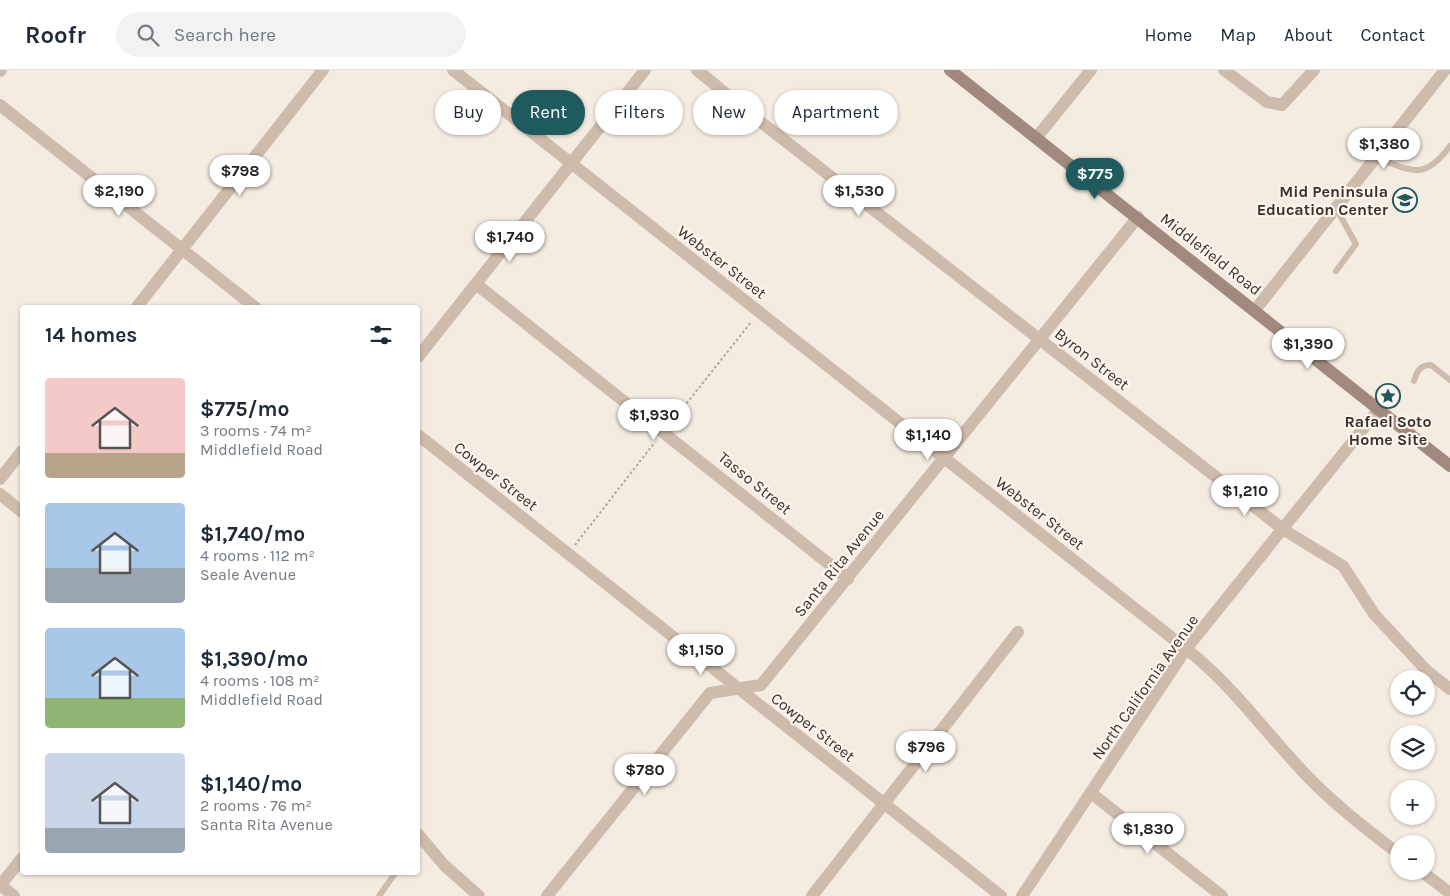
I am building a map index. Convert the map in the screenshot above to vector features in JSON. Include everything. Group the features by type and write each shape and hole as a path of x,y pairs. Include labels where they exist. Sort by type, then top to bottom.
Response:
{"main road":[{"name":"Middlefield Road","path":"950,70 1450,466"}],"street":[{"path":"138,305 323,70"},
{"name":"Webster Street","path":"453,70 1186,649 1230,688 1314,782 1344,811 1390,847"},
{"path":"420,354 645,70"},
{"name":"Byron Street","path":"697,70 759,121 1284,530 1343,566 1374,614 1427,671 1450,689"},
{"path":"1037,137 1091,70"},
{"path":"1224,70 1267,102 1282,105 1314,70"},
{"path":"1255,310 1445,70"},
{"path":"0,105 252,305"},
{"name":"Santa Rita Avenue","path":"547,896 710,693 761,686 1138,217"},
{"name":"Tasso Street","path":"476,284 848,579"},
{"name":"North California Avenue","path":"1022,896 1186,649 1284,530 1379,409"},
{"name":"Cowper Street","path":"420,437 1001,896"},
{"path":"0,479 20,454"},
{"path":"0,494 20,510"},
{"path":"812,896 1018,632"},
{"path":"1091,793 1222,896"},
{"path":"420,839 444,865 479,896"},
{"path":"14,896 0,885 20,860"},
{"path":"1432,880 1450,894"}],"lane":[{"path":"1376,158 1406,170 1420,170 1437,163 1450,146"},
{"path":"1336,208 1356,244 1336,272"},
{"path":"1414,381 1420,368 1424,365 1431,365 1450,380"},
{"path":"379,896 394,875"}],"place":[{"name":"Mid Peninsula Education Center","path":"1405,200"},
{"name":"Rafael Soto Home Site","path":"1388,396"}]}
